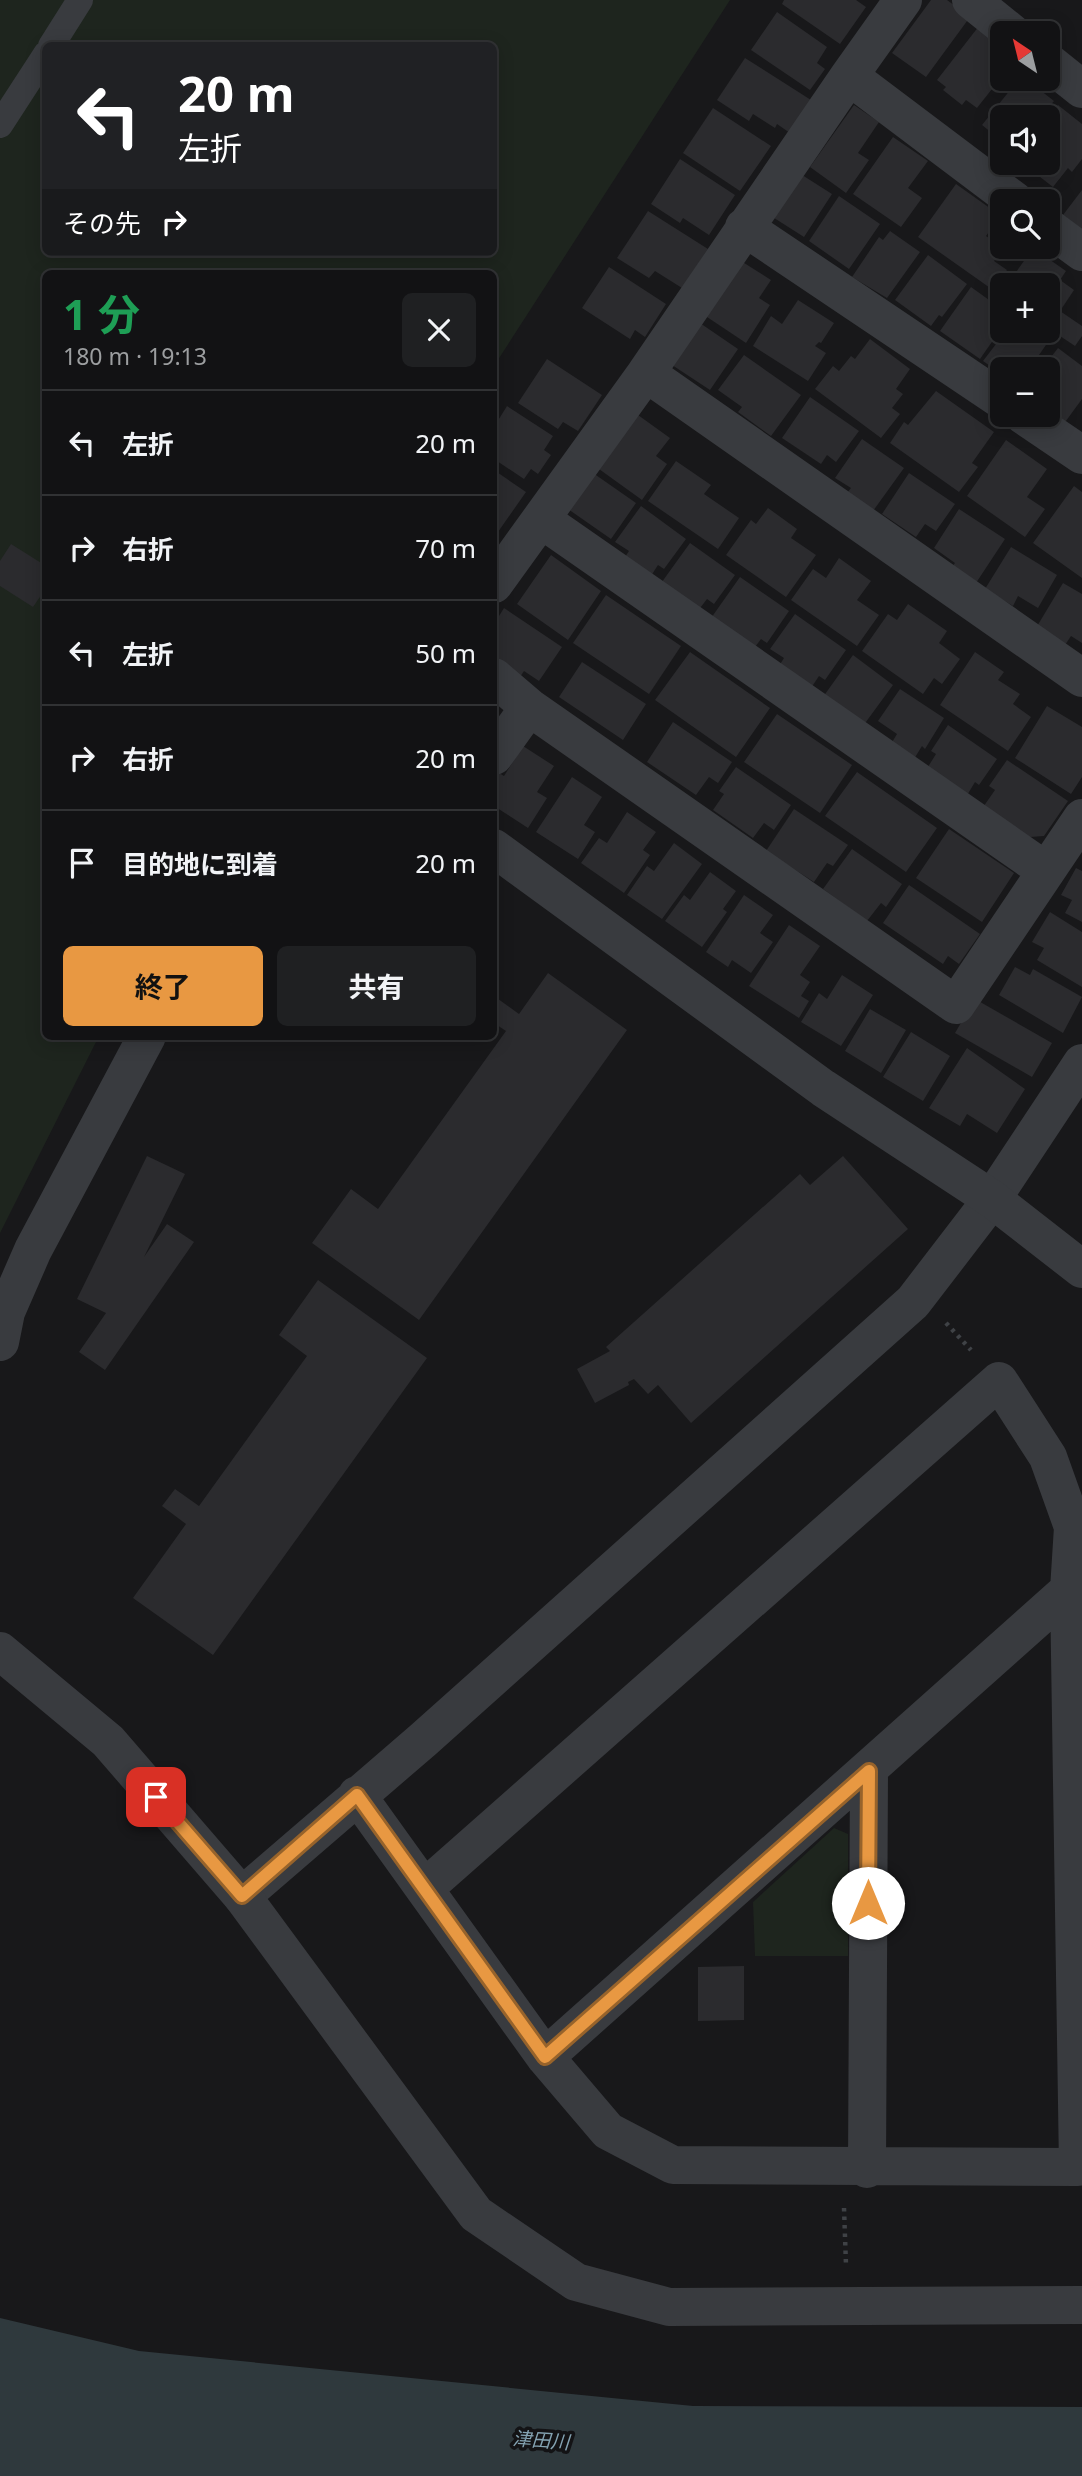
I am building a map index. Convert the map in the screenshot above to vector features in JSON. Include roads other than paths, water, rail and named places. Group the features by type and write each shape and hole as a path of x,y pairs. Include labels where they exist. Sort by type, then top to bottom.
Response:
{"street":[{"path":"497,580 646,373 744,227 903,0"},
{"path":"971,0 997,21"},
{"path":"1060,72 1082,89"},
{"path":"849,76 998,189"},
{"path":"744,227 990,392"},
{"path":"1060,236 1082,252"},
{"path":"646,373 1082,678"},
{"path":"1041,427 1082,455"},
{"path":"542,520 1045,870"},
{"path":"497,680 529,707 956,1005 1082,818"},
{"path":"497,752 529,707"},
{"path":"497,850 823,1088 992,1199 1082,1269"},
{"path":"0,1342 5,1312 33,1250 145,1040"},
{"path":"242,1896 919,1295 992,1199 1082,1063"},
{"path":"357,1795 426,1887 545,2057 608,2131 673,2165 855,2168 1078,2167 1076,1590 1073,1527 1048,1457 999,1381 426,1887"},
{"path":"545,2057 1076,1590"},
{"path":"0,1651 108,1741 242,1896 476,2214 576,2281 669,2307 1082,2305"},
{"path":"855,2168 869,1771"}],"lane":[{"path":"54,42 80,0"},
{"path":"0,125 42,60"}],"water":[{"name":"津田川","path":"0,2318 139,2351 693,2406 1082,2407 1082,2476 0,2476"}]}
